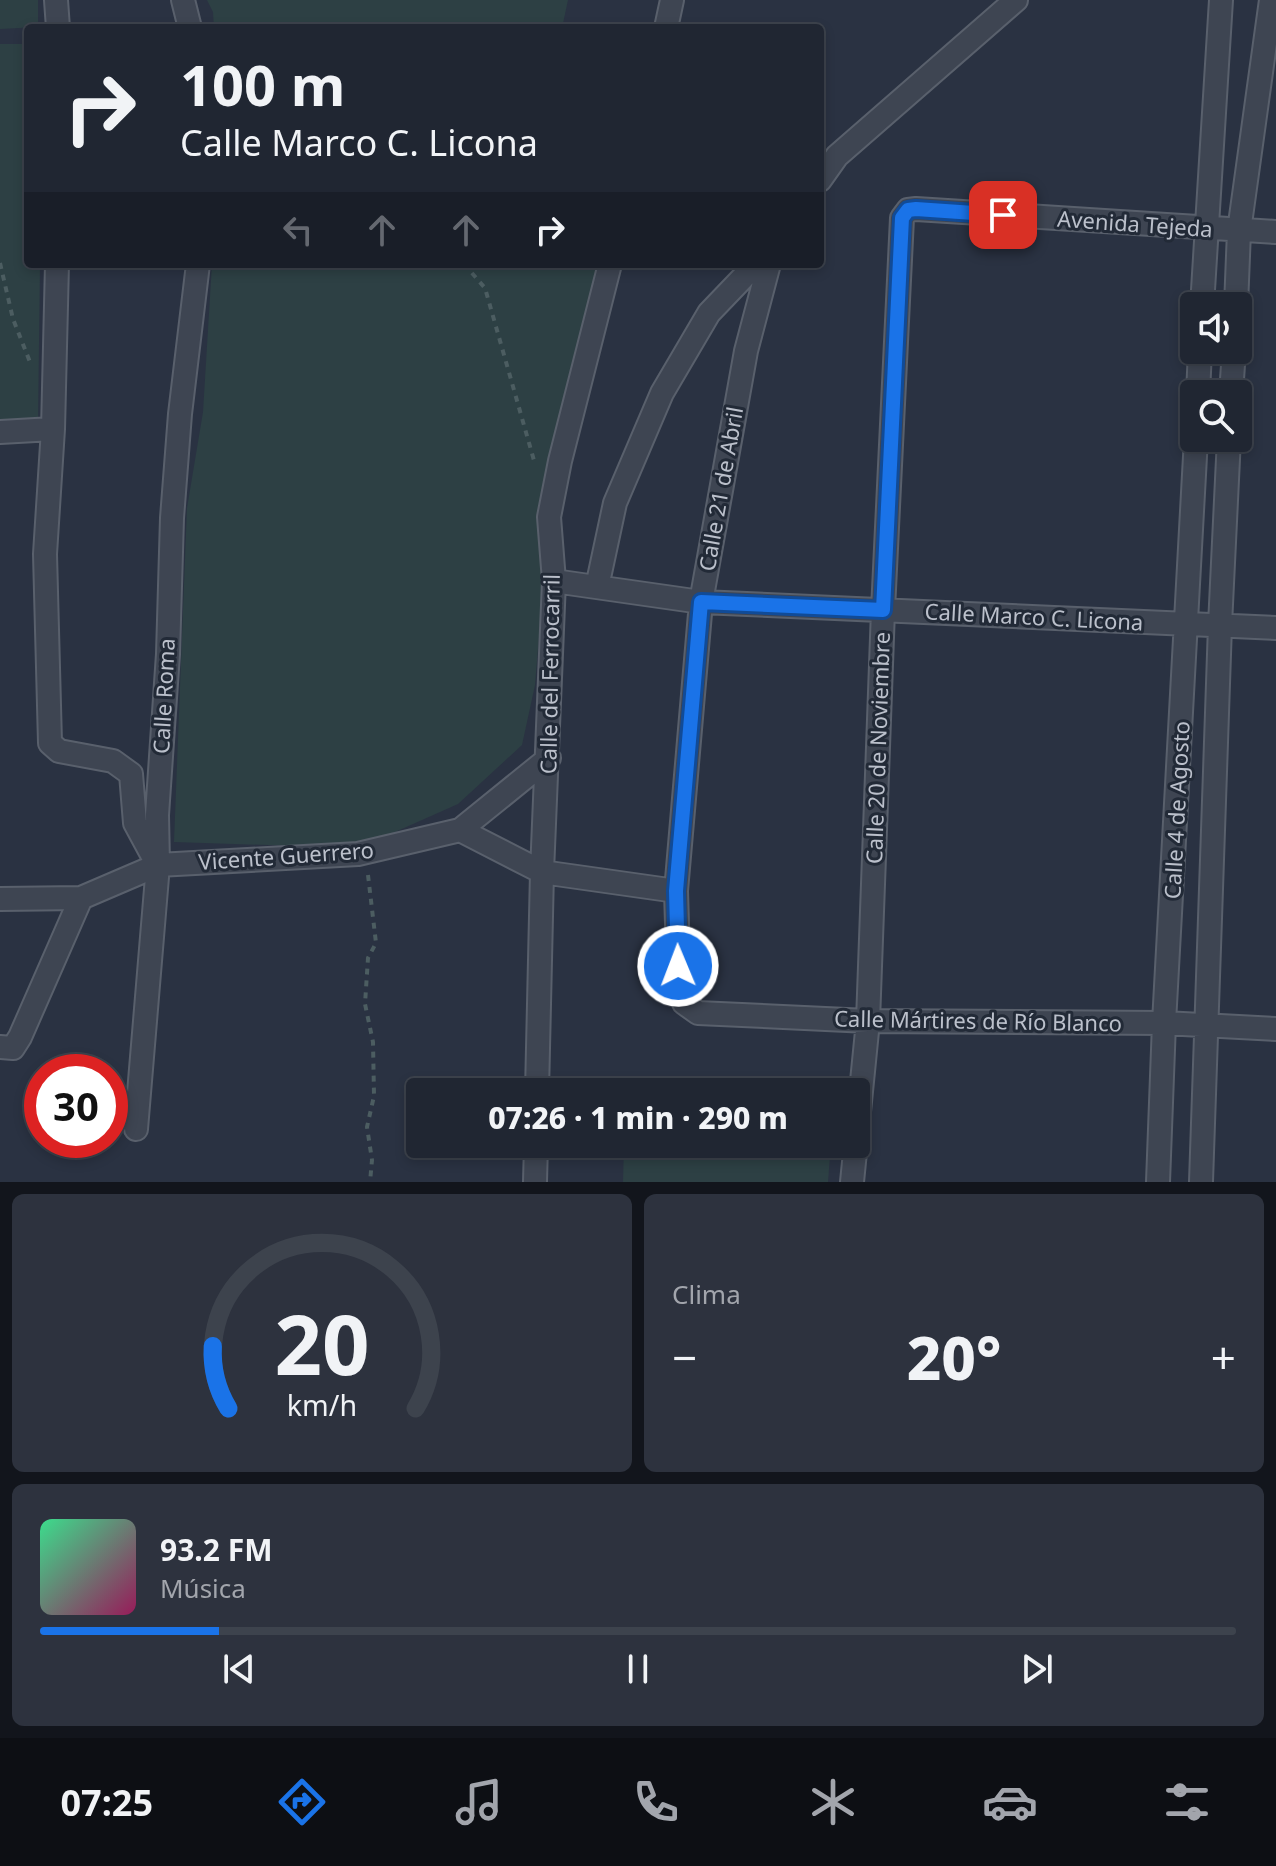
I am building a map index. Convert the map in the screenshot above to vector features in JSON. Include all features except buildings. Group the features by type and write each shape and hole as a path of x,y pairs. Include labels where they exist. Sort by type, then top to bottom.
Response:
{"street":[{"path":"56,0 58,24"},
{"path":"183,0 189,24"},
{"path":"667,24 672,0"},
{"path":"828,153 1016,0"},
{"path":"1203,292 1221,0"},
{"path":"1237,292 1239,231 1271,0"},
{"name":"Avenida Tejeda","path":"902,218 908,210 916,209 1276,232"},
{"name":"Calle 20 de Noviembre","path":"852,1182 868,1021 883,610 902,218"},
{"path":"57,268 53,429 45,554 50,743 59,751 113,761 131,774 135,823 158,865"},
{"name":"Calle Roma","path":"136,1129 158,865 157,815 168,654 172,518 180,414 198,268"},
{"name":"Calle del Ferrocarril","path":"537,1078 554,581 549,517 560,461 609,268"},
{"path":"597,587 615,503 662,393 709,313 752,268"},
{"name":"Calle 21 de Abril","path":"684,1003 679,990 676,891 701,602 746,351 768,268"},
{"path":"0,432 53,429"},
{"name":"Calle 4 de Agosto","path":"1158,1182 1195,452"},
{"name":"Calle 4 de Agosto","path":"1201,1182 1228,452"},
{"name":"Calle Marco C. Licona","path":"554,581 701,602 1276,628"},
{"name":"Vicente Guerrero","path":"81,898 158,865 365,853 460,830 549,758"},
{"path":"460,830 542,872 676,891"},
{"path":"0,899 81,898 20,1037 13,1048 0,1047"},
{"name":"Calle Mártires de Río Blanco","path":"684,1003 698,1013 868,1021 1164,1023 1276,1029"},
{"path":"535,1182 536,1158"}],"path":[{"path":"0,263 13,319 32,367"},
{"path":"468,268 485,288 537,471"},
{"path":"365,853 376,943 368,958 365,1004 373,1042 374,1096 367,1127 372,1160 370,1182"}],"green space":[{"path":"0,0 38,0 38,24 0,29"},
{"path":"207,0 568,0 563,24 214,24 213,12"},
{"path":"0,44 24,44 24,268 40,268 38,423 0,425"},
{"path":"212,268 596,268 545,564 535,685 522,745 458,804 359,848 174,842 187,508 203,412"},
{"path":"624,1158 830,1158 828,1182 623,1182"}],"route":[{"path":"678,966 676,891 701,602 883,610 902,218 908,210 916,209 1003,215"}]}
